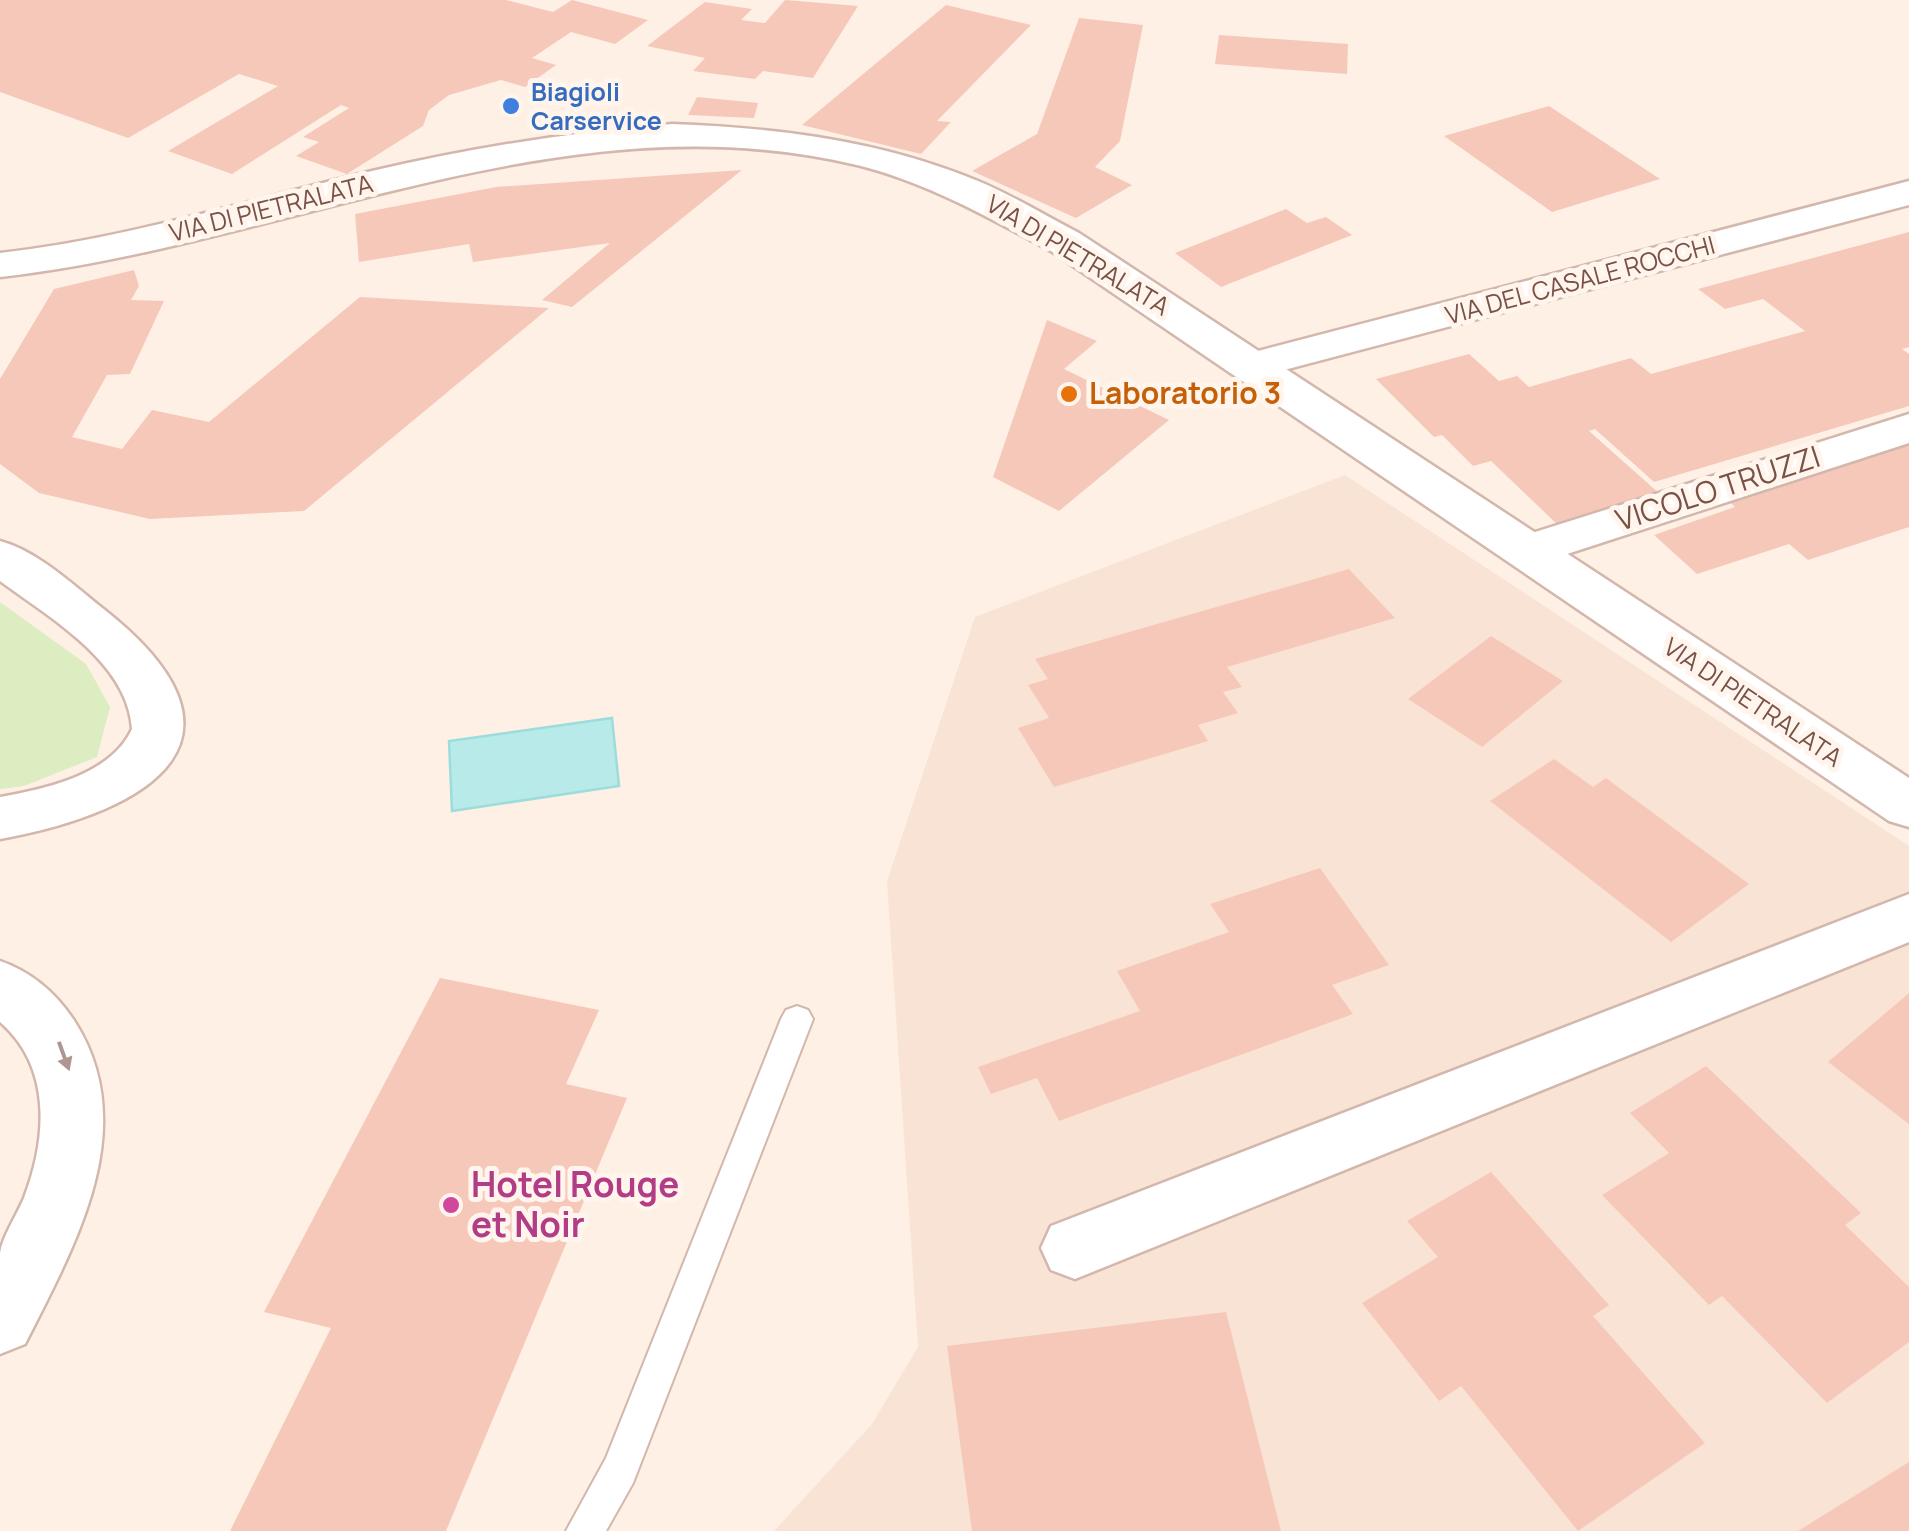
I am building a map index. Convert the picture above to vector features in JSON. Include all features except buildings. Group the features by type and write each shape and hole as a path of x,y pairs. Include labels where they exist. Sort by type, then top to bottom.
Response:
{"street":[{"name":"VIA DI PIETRALATA","path":"0,265 116,247 439,167 553,144 654,133 738,134 868,157 983,197 1065,242 1909,806"},
{"name":"VIA DEL CASALE ROCCHI","path":"1250,366 1909,193"},
{"name":"VICOLO TRUZZI","path":"1528,551 1909,428"},
{"path":"0,558 130,663 157,703 160,722 152,743 136,764 109,785 78,800 0,818"},
{"path":"1075,1248 1909,917"},
{"path":"0,986 28,1004 54,1032 67,1059 72,1110 59,1199 0,1322"}],"lane":[{"path":"585,1531 620,1470 797,1019"}],"shaded area":[{"path":"1345,475 1909,846 1909,1531 774,1531 872,1424 918,1347 887,881 975,617"}],"green space":[{"path":"0,602 86,664 110,707 97,757 24,786 0,789"}],"water":[{"path":"612,718 619,786 452,811 449,741"}],"place":[{"name":"Biagioli Carservice","path":"511,106"},
{"name":"Laboratorio 3","path":"1069,394"},
{"name":"Hotel Rouge et Noir","path":"451,1205"}]}
